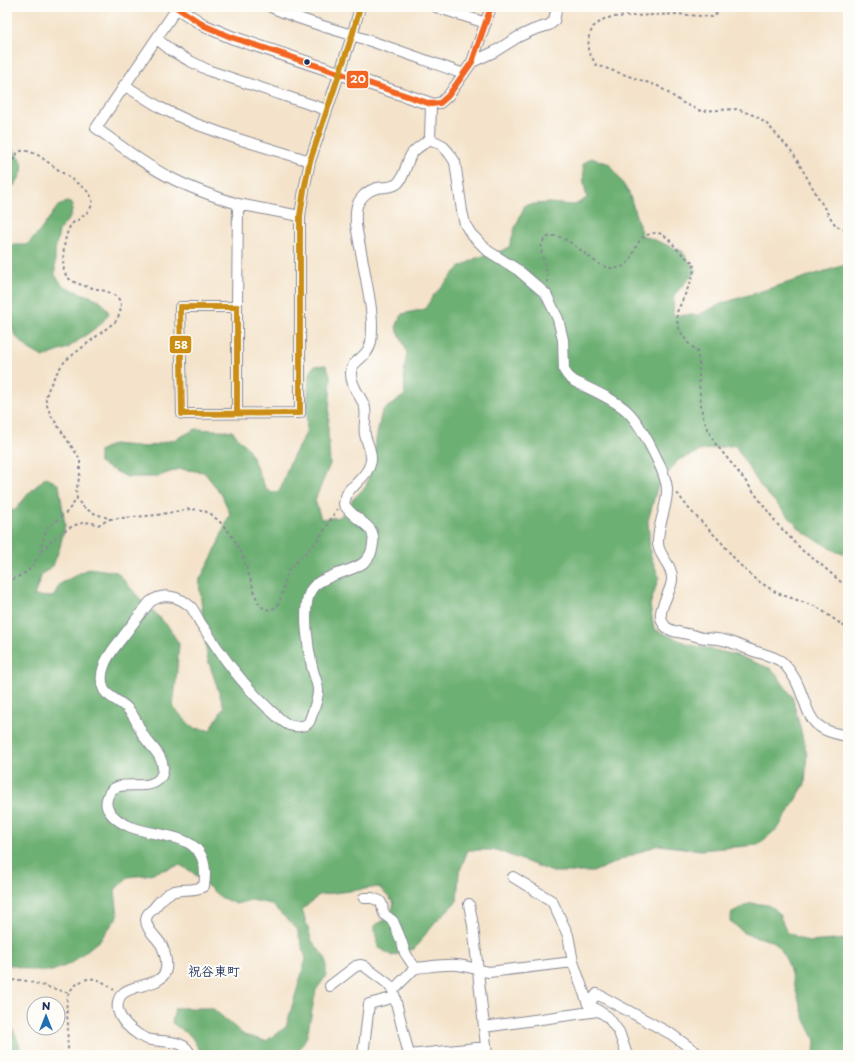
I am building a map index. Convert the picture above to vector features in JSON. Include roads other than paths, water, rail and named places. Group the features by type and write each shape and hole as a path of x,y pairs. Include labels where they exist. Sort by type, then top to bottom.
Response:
{"street":[{"path":"300,216 238,204 207,194 174,180 96,128 177,7 205,26 231,37 431,104 440,103 448,96 472,62 491,7"},
{"path":"271,7 327,28 464,74"},
{"path":"237,307 180,307 182,414 300,413 300,216 310,161 352,36 360,7"},
{"path":"436,7 486,23"},
{"path":"472,62 494,52 518,37 533,30 549,26 554,22 556,11 553,7"},
{"path":"156,39 172,51 210,71 327,110"},
{"path":"124,85 161,108 193,123 235,138 310,161"},
{"path":"430,139 431,104"},
{"path":"430,139 442,145 455,162 462,211 465,224 471,234 488,251 518,270 546,294 558,320 563,340 564,370 568,376 574,381 618,404 629,413 651,447 666,482 667,488 659,530 658,545 660,553 671,570 672,580 670,591 661,611 662,620 665,626 675,632 723,640 782,662 790,670 808,713 815,724 824,730 848,736"},
{"path":"190,1055 189,1051 183,1045 174,1042 147,1039 136,1033 123,1021 119,1014 118,1004 121,996 131,988 154,982 162,978 166,970 162,946 147,926 147,914 166,895 172,892 178,890 200,889 204,886 205,872 204,863 200,854 192,845 180,839 132,828 122,824 108,810 106,801 109,793 116,787 152,784 158,781 163,774 163,768 160,758 143,735 128,708 105,691 101,676 109,655 150,602 156,598 165,596 172,597 181,600 192,608 218,650 239,677 280,719 289,725 297,727 304,726 309,723 317,701 318,690 307,642 306,608 310,591 315,585 324,579 360,566 367,560 373,547 374,538 371,530 356,518 344,504 348,492 365,474 371,459 371,454 365,435 365,406 352,382 351,375 351,370 355,362 364,356 368,351 371,343 372,321 371,304 356,225 357,206 360,199 374,188 394,186 399,182 412,153 430,139"},
{"path":"237,413 238,204"},
{"path":"513,877 552,902 568,935 573,962 588,1004 608,1017 619,1032 627,1055"},
{"path":"364,898 372,898 380,901 385,915 393,921 405,953 415,968"},
{"path":"330,986 356,966 361,965 387,983 394,994 409,1055 486,1051 473,925 469,904"},
{"path":"363,1055 369,1004 394,994 415,968 455,965 467,966 477,970 489,972 573,962"},
{"path":"588,1004 597,994 671,1034 700,1055"},
{"path":"484,1027 598,1011"}],"district":[{"name":"祝谷東町","path":"214,970"}]}
